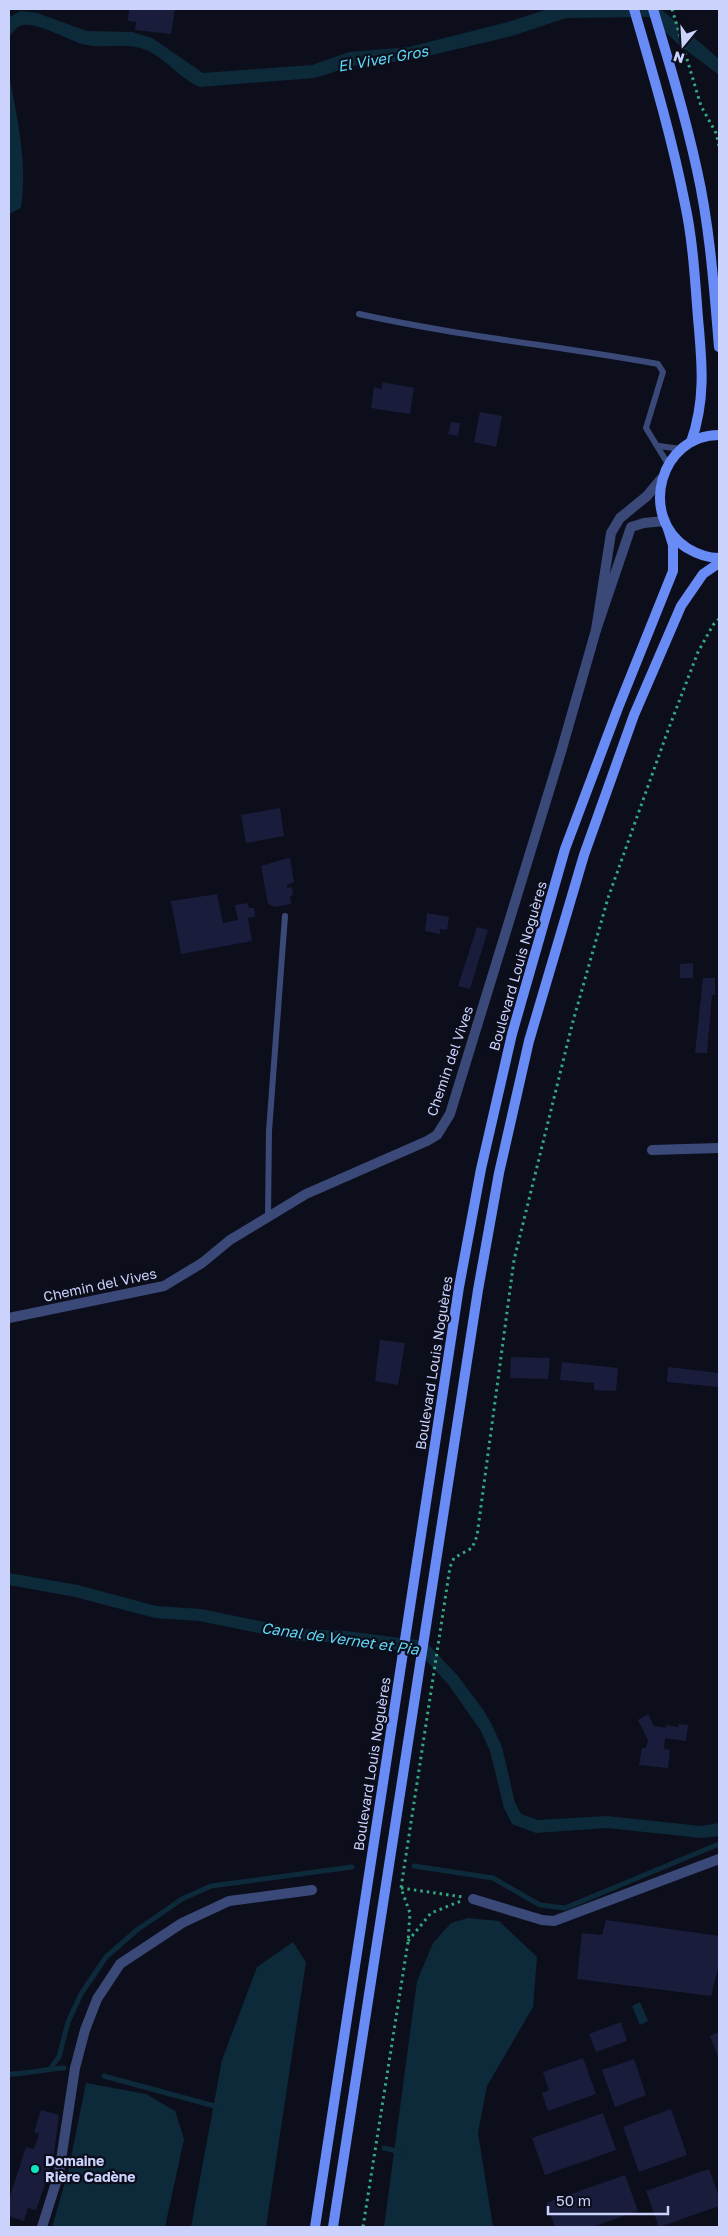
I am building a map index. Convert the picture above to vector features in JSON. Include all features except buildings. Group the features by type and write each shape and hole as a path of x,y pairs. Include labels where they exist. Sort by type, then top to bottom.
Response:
{"main road":[{"path":"634,9 663,107 686,206 695,276 702,370 701,409 691,442"},
{"path":"652,9 683,109 703,202 713,274 719,347"},
{"path":"661,479 668,464 681,449 691,442 710,435 719,435"},
{"name":"Boulevard Louis Noguères","path":"315,2227 459,1287 481,1169 512,1034 565,849 618,708 673,571 673,545 660,507 661,479"},
{"path":"666,525 680,543 695,553 719,558"},
{"path":"333,2227 478,1290 499,1173 529,1041 584,855 634,715 681,606 703,574 719,563"}],"street":[{"name":"Chemin del Vives","path":"596,630 611,533 620,518 647,496 661,479"},
{"name":"Chemin del Vives","path":"9,1318 164,1286 202,1263 230,1240 306,1194 437,1135 450,1114 561,752 596,630 631,528 644,523 666,525"},
{"path":"652,1150 719,1148"},
{"path":"471,1898 542,1920 554,1921 719,1859"},
{"path":"42,2227 59,2173 75,2068 85,2030 97,1998 120,1964 182,1923 229,1901 312,1890"}],"lane":[{"path":"359,314 416,327 658,364 663,372 646,428 659,446 668,464"},
{"path":"659,446 681,449"},
{"path":"268,1216 269,1131 285,916"}],"path":[{"path":"672,9 702,106 716,133 719,146"},
{"path":"363,2227 408,1942 410,1913 401,1888 450,1568 454,1558 472,1548 477,1536 514,1260 572,1024 608,898 666,733 698,652 713,625 719,619"},
{"path":"401,1888 471,1898"},
{"path":"408,1942 431,1913 471,1898"}],"water":[{"name":"El Viver Gros","path":"548,9 661,9 719,59 719,75 678,44 650,17 566,18 512,36 411,60 352,66 315,78 200,87 186,79 154,54 138,47 90,46 44,28 29,25 19,27 9,37 9,17 21,11 37,13 87,31 132,32 152,38 203,73 312,65 349,52 409,47 508,22"},
{"path":"9,74 21,141 23,191 21,208 9,214"},
{"name":"Canal de Vernet et Pia","path":"9,1573 78,1585 156,1606 201,1609 299,1629 346,1631 425,1641 458,1676 492,1725 502,1747 515,1803 521,1814 538,1820 607,1816 701,1826 719,1823 719,1836 701,1838 607,1828 536,1833 512,1824 504,1808 490,1751 481,1731 448,1684 419,1653 345,1643 298,1641 199,1621 155,1618 75,1597 9,1585"},
{"path":"468,1918 499,1921 537,1957 533,2007 487,2086 478,2133 493,2227 384,2227 417,1981 433,1943 451,1923"},
{"path":"293,1942 306,1962 266,2227 191,2227 222,2060 257,1967"},
{"path":"640,2002 648,2021 640,2025 632,2006"},
{"path":"86,2083 146,2094 175,2111 184,2139 165,2227 52,2227 68,2172"}],"waterway":[{"path":"414,1866 493,1878 540,1905 565,1908 719,1844"},
{"path":"50,2069 59,2057 68,2022 81,1994 106,1957 137,1930 182,1899 211,1886 352,1867"},
{"path":"9,2074 64,2068"},
{"path":"104,2076 218,2107"},
{"path":"384,2148 400,2152"}],"place":[{"name":"Domaine Rière Cadène","path":"35,2169"}]}
